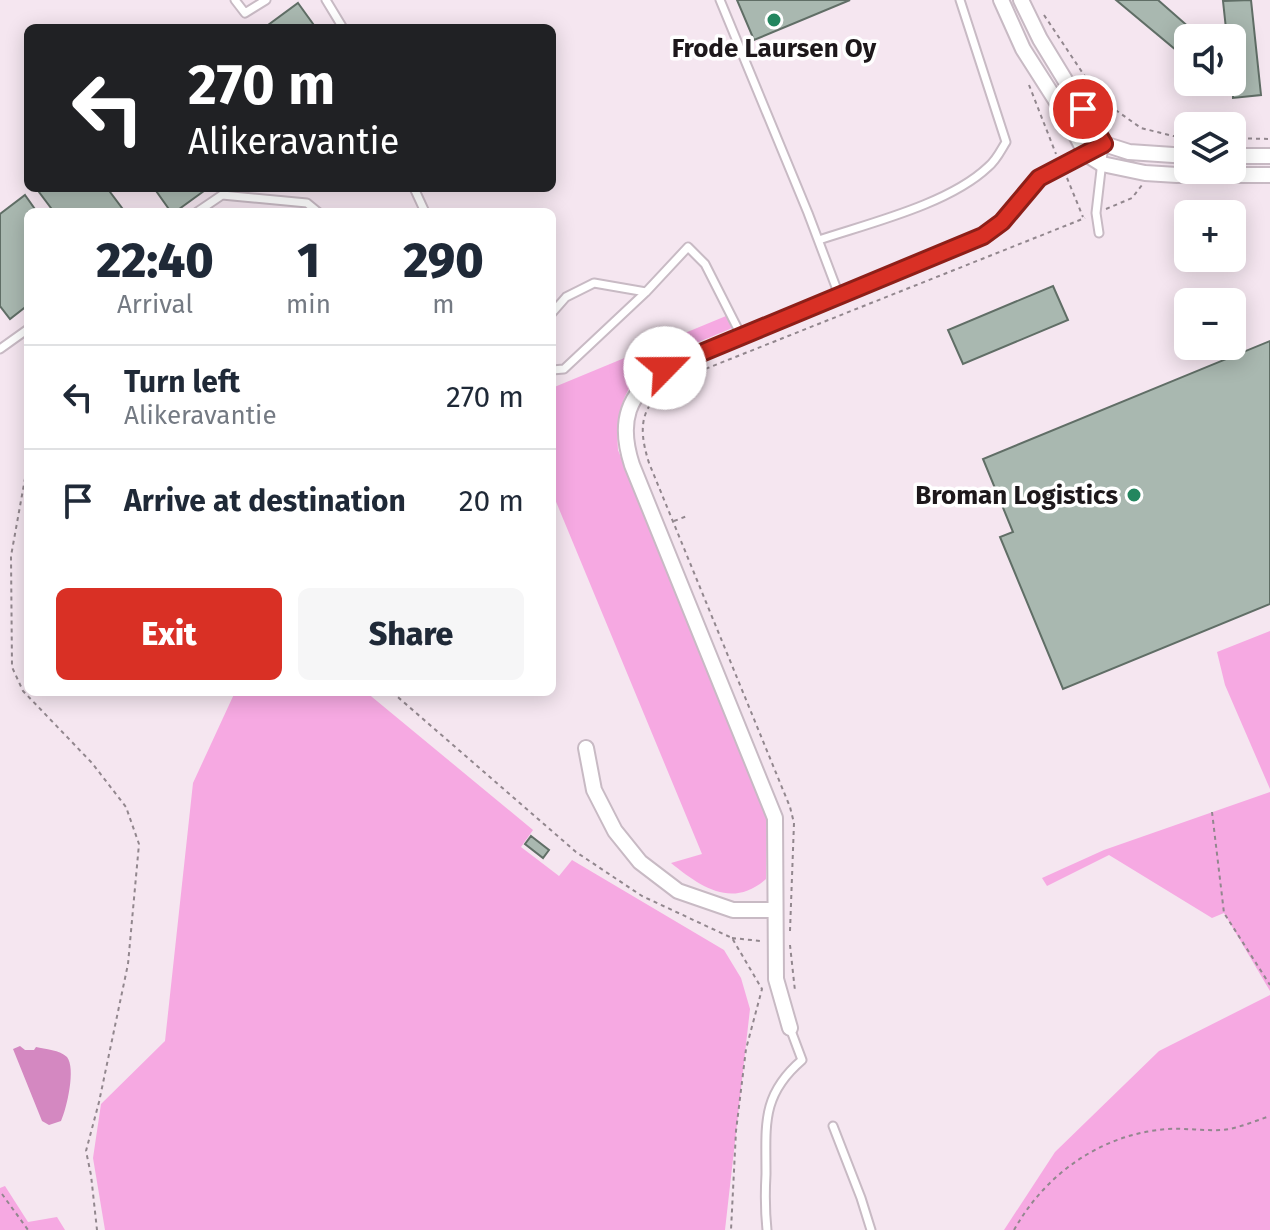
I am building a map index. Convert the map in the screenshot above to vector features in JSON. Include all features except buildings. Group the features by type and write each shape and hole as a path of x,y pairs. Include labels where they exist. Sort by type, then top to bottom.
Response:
{"street":[{"path":"1001,0 1023,49 1086,154 1102,164 1145,173 1270,175"},
{"path":"1021,0 1040,39 1104,144 1129,152 1174,155"},
{"path":"790,1028 776,979 775,818 632,465 624,429 628,411 649,379 675,363 983,236 1002,222 1039,178 1104,144"},
{"path":"1246,156 1270,156"},
{"path":"586,748 594,790 615,831 640,862 678,891 733,910 775,910"}],"lane":[{"path":"235,0 245,13 266,0"},
{"path":"326,0 341,24"},
{"path":"720,0 840,297"},
{"path":"819,240 906,212 959,189 990,166 1006,142 960,0"},
{"path":"1099,233 1096,213 1104,144"},
{"path":"203,208 222,195 307,203 313,208"},
{"path":"556,370 564,369 646,292 688,247 705,264 742,337"},
{"path":"556,308 566,297 594,283 646,292"},
{"path":"0,349 24,332"},
{"path":"767,1230 766,1118 774,1095 787,1073 802,1060 790,1028"},
{"path":"833,1126 871,1230"}],"path":[{"path":"1043,13 1100,99 1141,128 1174,136"},
{"path":"790,931 794,823 790,807 673,521 642,440 642,423 650,404 662,390 680,379 1083,218 1027,79"},
{"path":"1246,138 1270,139"},
{"path":"24,484 11,556 12,667 24,692"},
{"path":"673,521 687,516"},
{"path":"28,696 92,763 126,807 139,844 128,964 86,1151 97,1230"},
{"path":"397,696 576,852 642,896 732,938 790,943 794,989"},
{"path":"1212,812 1224,913 1270,985"},
{"path":"731,1230 736,1131 746,1049 762,989 732,938"},
{"path":"1014,1230 1023,1214 1048,1185 1087,1153 1143,1133 1169,1129 1223,1130 1270,1116"},
{"path":"2,1194 28,1230"}],"shaded area":[{"path":"726,316 732,328 670,355 641,373 624,399 619,419 618,450 767,820 766,879 741,893 705,887 671,863 702,854 556,502 556,386"},
{"path":"1270,631 1270,789 1225,685 1217,652"},
{"path":"233,696 371,696 533,830 521,847 559,876 572,860 724,950 741,978 750,1009 725,1230 105,1230 93,1158 101,1104 165,1041 193,783"},
{"path":"1270,792 1270,991 1224,913 1212,918 1109,855 1047,886 1042,878 1104,850"},
{"path":"1270,995 1270,1230 1004,1230 1055,1152 1159,1051"},
{"path":"20,1046 25,1050 36,1047 52,1050 67,1057 70,1062 71,1079 61,1121 49,1125 42,1121 13,1049"},
{"path":"5,1186 28,1222 57,1217 65,1230 0,1230 0,1188"}],"place":[{"name":"Frode Laursen Oy","path":"774,20"},
{"name":"Broman Logistics","path":"1134,495"}],"route":[{"path":"665,368 983,236 1002,222 1039,178 1104,144 1083,109"}]}
